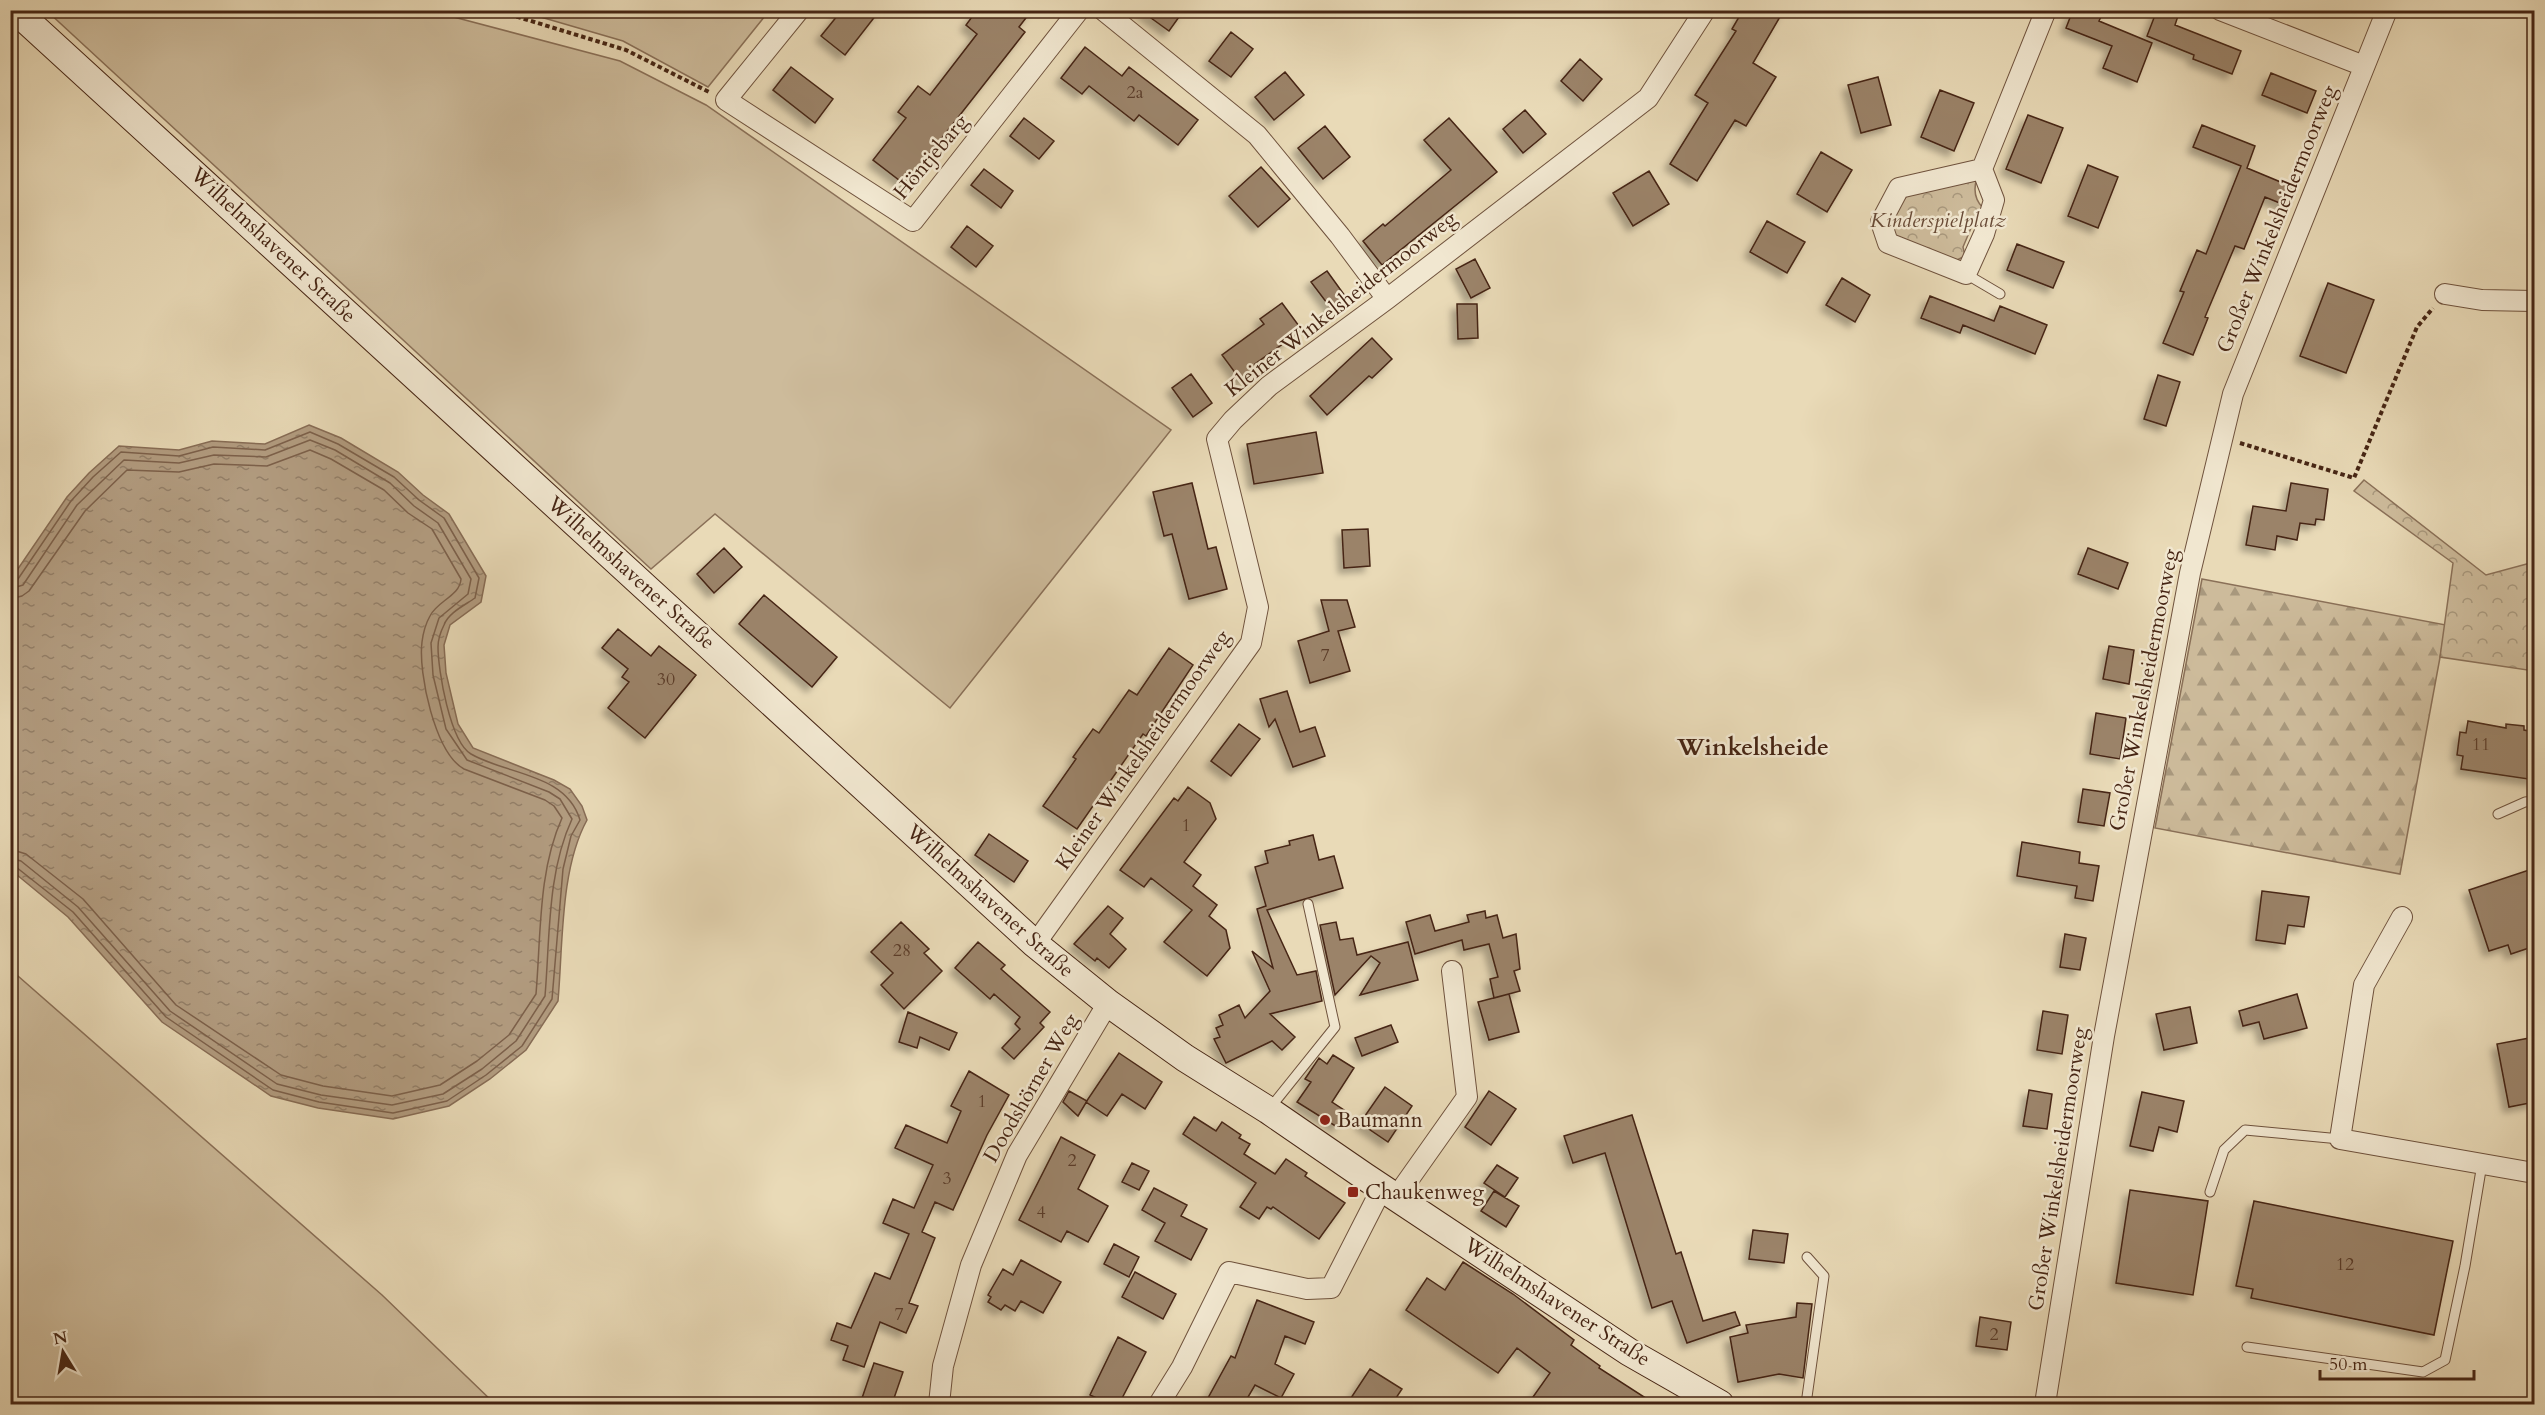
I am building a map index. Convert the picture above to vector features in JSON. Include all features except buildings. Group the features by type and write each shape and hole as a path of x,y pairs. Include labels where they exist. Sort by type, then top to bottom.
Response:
{"street":[{"name":"Wilhelmshavener Straße","path":"15,10 1035,944 1108,1003 1185,1058 1268,1110 1629,1352 1720,1404"},
{"path":"726,100 799,10"},
{"name":"Höntjebarg","path":"726,100 913,220 1079,10"},
{"path":"1103,10 1257,135 1340,236 1387,299"},
{"path":"1982,169 1899,188 1881,222 1888,243 1966,274 1984,234 1994,200 1982,169 2046,10"},
{"path":"2220,10 2364,66"},
{"name":"Großer Winkelsheidermoorweg","path":"2045,1404 2104,1036 2190,573 2222,438 2233,394 2387,10"},
{"name":"Kleiner Winkelsheidermoorweg","path":"1035,944 1251,643 1258,607 1217,440 1233,420 1269,386 1387,299 1648,98 1700,12"},
{"path":"2445,294 2482,300 2535,301"},
{"path":"2402,918 2364,985 2340,1139 2535,1173"},
{"path":"1159,1404 1182,1367 1229,1272 1307,1289 1331,1288 1390,1192 1467,1096 1452,971"},
{"name":"Doodshörner Weg","path":"939,1404 943,1366 971,1265 1017,1155 1108,1003"}],"lane":[{"path":"1966,274 2000,294"},
{"path":"2498,814 2525,802 2535,801"},
{"path":"1268,1110 1335,1027 1308,904"},
{"path":"2210,1192 2224,1150 2245,1130 2340,1139"},
{"path":"2247,1347 2423,1372 2445,1360 2465,1266 2482,1164"},
{"path":"1806,1404 1824,1276 1807,1257"}],"path":[{"path":"495,10 626,50 726,100"},
{"path":"2222,438 2354,478 2417,327 2445,294"}],"green space":[{"path":"47,11 431,11 620,61 706,105 1171,430 950,708 715,514 651,569"},
{"path":"520,11 769,11 708,87 623,41"},
{"name":"Kinderspielplatz","path":"1977,178 1976,195 1983,208 1982,218 1974,221 1963,247 1965,256 1955,261 1896,238 1889,215 1907,196"},
{"path":"2364,480 2486,575 2534,562 2534,671 2440,657 2453,563 2354,491"},
{"path":"2202,579 2446,625 2400,874 2155,828"},
{"path":"10,969 382,1295 495,1404 11,1404"}],"water":[{"path":"309,425 341,438 398,472 423,495 449,514 486,576 481,602 450,625 444,645 446,673 458,724 473,748 554,780 570,789 582,806 587,820 578,840 567,884 558,1001 526,1050 490,1079 449,1106 393,1119 318,1108 271,1096 162,1022 68,917 11,870 11,579 67,497 119,446 179,450 212,441 265,444"}],"place":[{"name":"Baumann","path":"1325,1120"},
{"name":"Chaukenweg","path":"1353,1192"}],"district":[{"name":"Winkelsheide","path":"1753,747"}]}
